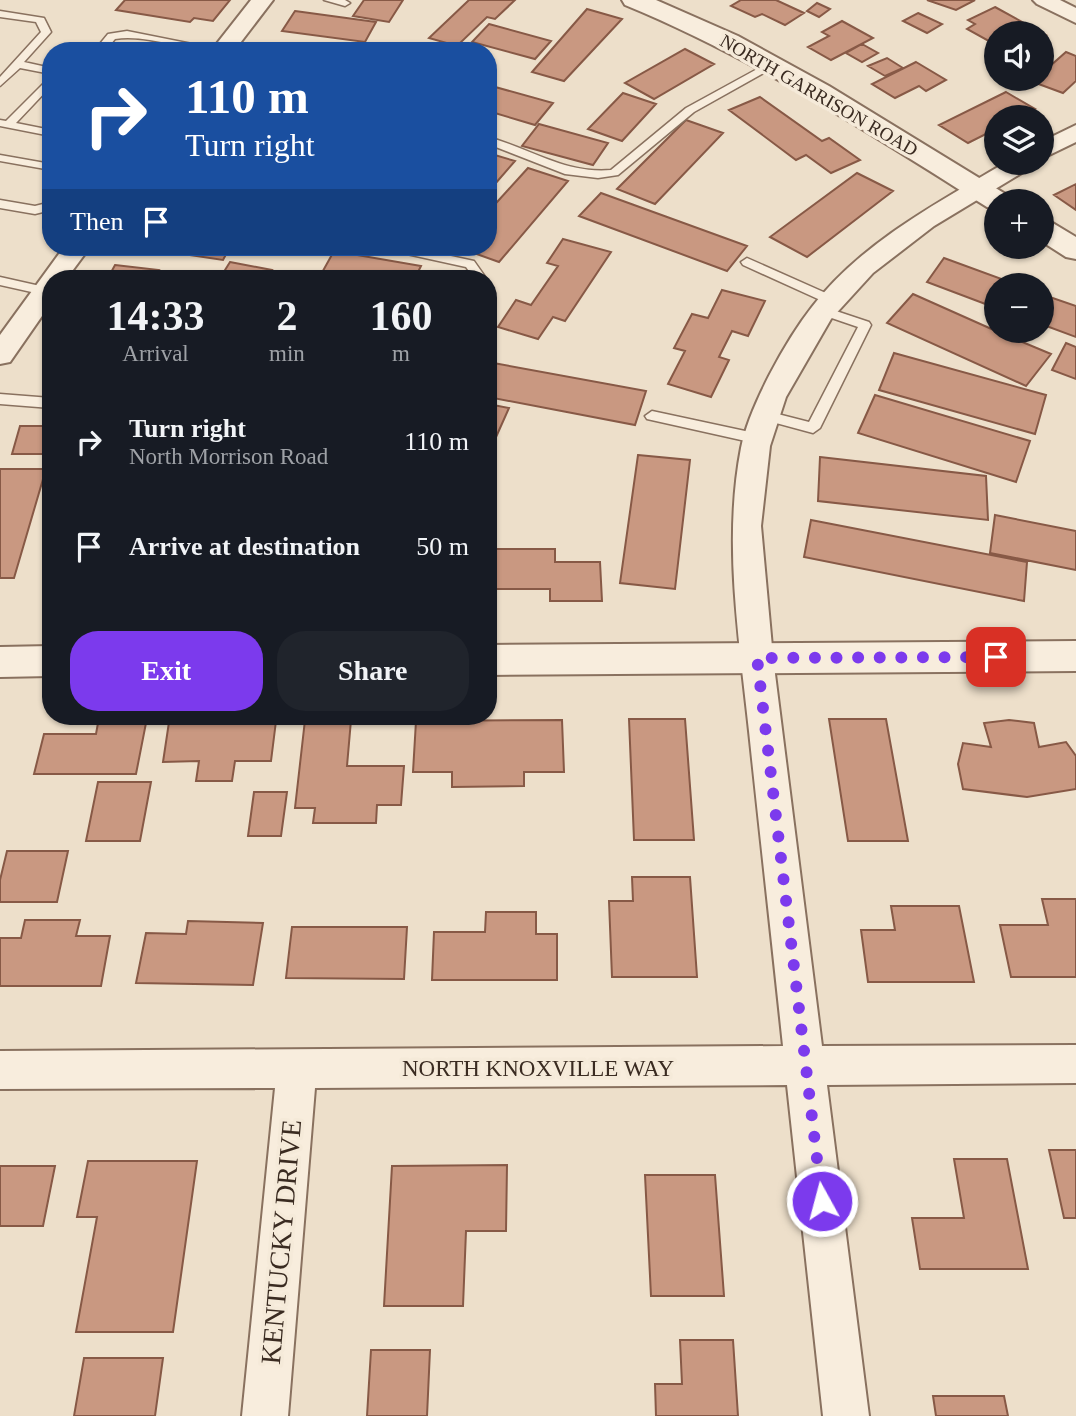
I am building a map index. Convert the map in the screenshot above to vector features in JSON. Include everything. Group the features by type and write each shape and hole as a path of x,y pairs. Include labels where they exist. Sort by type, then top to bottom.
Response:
{"street":[{"path":"229,42 262,0"},
{"name":"NORTH GARRISON ROAD","path":"634,0 683,18 772,64 984,193"},
{"path":"1044,0 1076,17"},
{"path":"1054,145 1076,132"},
{"path":"994,189 1009,175"},
{"path":"846,1416 757,658 746,526 762,427 772,397 828,306 864,267 925,221 984,196"},
{"path":"1054,236 1076,250"},
{"path":"0,355 42,295"},
{"path":"497,660 1076,656"},
{"path":"0,662 42,661"},
{"name":"NORTH KNOXVILLE WAY","path":"0,1070 1076,1064"},
{"name":"KENTUCKY DRIVE","path":"265,1416 297,1069"}],"lane":[{"path":"329,0 345,3"},
{"path":"0,14 40,20 46,32 0,83"},
{"path":"107,42 112,36 127,34 167,42"},
{"path":"17,64 42,69"},
{"path":"497,144 572,173 598,176 614,173 690,110 772,64"},
{"path":"5,123 42,88"},
{"path":"5,123 42,131"},
{"path":"0,158 42,165"},
{"path":"0,204 35,210 42,208"},
{"path":"434,256 470,264 475,270"},
{"path":"652,416 762,427 813,428 865,325 747,262"},
{"path":"0,281 42,284"},
{"path":"0,399 42,401"}],"building":[{"path":"125,0 230,0 213,21 194,18 190,22 116,10"},
{"path":"364,0 403,0 389,22 353,16"},
{"path":"469,0 515,0 495,19 487,17 461,42 443,42 429,38"},
{"path":"741,0 776,0 804,13 785,25 762,14 755,17 731,6"},
{"path":"927,0 975,0 956,10"},
{"path":"817,3 830,9 819,17 807,11"},
{"path":"995,7 1020,21 984,21 984,38 967,29 975,24 968,20"},
{"path":"587,9 622,19 564,81 532,72"},
{"path":"295,11 376,22 365,42 282,31"},
{"path":"918,13 942,24 927,33 903,21"},
{"path":"842,21 873,38 831,60 808,47 829,36 822,32"},
{"path":"489,24 551,41 535,59 497,49 497,42 472,42"},
{"path":"862,44 878,53 862,62 846,53"},
{"path":"685,49 714,64 654,99 625,83"},
{"path":"1066,52 1076,56 1076,81 1063,93 1054,90 1054,63"},
{"path":"887,58 903,68 885,76 868,66"},
{"path":"916,62 946,80 926,91 919,86 895,98 872,84"},
{"path":"497,87 553,103 535,125 497,114"},
{"path":"1006,92 1028,105 984,105 984,135 968,143 939,125"},
{"path":"623,93 656,104 622,141 588,129"},
{"path":"760,97 822,141 829,138 860,160 831,173 806,155 796,160 729,110"},
{"path":"686,120 723,133 655,204 617,189"},
{"path":"539,124 608,143 593,165 522,146"},
{"path":"497,156 515,161 497,182"},
{"path":"528,168 568,181 499,262 482,256 497,256 497,202"},
{"path":"857,173 893,191 807,257 770,237"},
{"path":"1076,184 1076,210 1054,195"},
{"path":"601,193 747,246 727,271 579,216"},
{"path":"563,239 611,252 565,321 553,317 538,339 498,327 516,300 531,305 558,266 547,263"},
{"path":"196,256 225,256 223,260"},
{"path":"331,256 363,256 421,266 419,270 323,270"},
{"path":"944,258 985,273 984,303 927,282"},
{"path":"230,262 272,270 225,270"},
{"path":"115,265 159,270 112,270"},
{"path":"722,290 765,301 748,336 732,331 719,357 729,360 711,397 668,384 685,351 674,348 692,314 708,318"},
{"path":"913,294 984,326 984,343 1025,343 1051,354 1026,386 887,323"},
{"path":"1054,298 1076,306 1076,337 1054,329"},
{"path":"1066,343 1076,347 1076,379 1052,370"},
{"path":"894,353 1046,395 1035,434 879,390"},
{"path":"497,364 646,391 635,425 497,399"},
{"path":"875,395 1030,441 1016,482 858,433"},
{"path":"497,406 509,408 497,435"},
{"path":"20,426 42,426 42,454 12,454"},
{"path":"638,455 690,460 675,589 620,583"},
{"path":"820,457 986,476 988,520 818,501"},
{"path":"0,469 42,469 42,483 14,578 0,578"},
{"path":"995,515 1076,531 1076,570 990,553"},
{"path":"811,520 1027,562 1024,601 804,557"},
{"path":"497,549 555,549 555,562 600,562 602,601 550,601 550,589 497,589"},
{"path":"629,719 685,719 694,840 634,840"},
{"path":"829,719 886,719 908,841 848,841"},
{"path":"497,720 562,720 564,772 524,772 524,786 452,787 452,772 413,772 416,725 497,725"},
{"path":"1009,720 1034,723 1039,747 1066,742 1076,756 1076,789 1027,797 963,789 958,764 963,743 991,747 984,723"},
{"path":"98,725 146,725 136,774 34,774 44,734 96,734"},
{"path":"169,725 276,725 271,761 235,761 232,781 196,781 199,761 163,762"},
{"path":"304,725 351,725 347,766 404,766 401,805 377,805 376,823 313,823 315,808 295,808"},
{"path":"98,782 151,782 140,841 86,841"},
{"path":"254,792 287,792 281,836 248,836"},
{"path":"7,851 68,851 57,902 0,902 0,880"},
{"path":"632,877 690,877 697,977 612,977 609,901 633,901"},
{"path":"1042,899 1076,899 1076,977 1011,977 1000,925 1048,925"},
{"path":"891,906 959,906 974,982 868,982 861,930 895,930"},
{"path":"486,912 536,912 536,934 557,934 557,980 432,980 434,932 485,932"},
{"path":"25,920 80,920 76,936 110,936 101,986 0,986 0,938 21,938"},
{"path":"188,921 263,923 253,985 136,983 146,933 186,934"},
{"path":"292,927 407,927 404,979 286,978"},
{"path":"1049,1150 1076,1150 1076,1218 1064,1218"},
{"path":"954,1159 1007,1159 1028,1269 920,1269 912,1218 964,1218"},
{"path":"88,1161 197,1161 173,1332 76,1332 97,1217 77,1217"},
{"path":"507,1165 506,1231 466,1231 463,1306 384,1306 392,1166"},
{"path":"0,1166 55,1166 43,1226 0,1226"},
{"path":"645,1175 715,1175 724,1296 651,1296"},
{"path":"680,1340 733,1340 738,1416 656,1416 655,1384 682,1384"},
{"path":"371,1350 430,1350 427,1416 367,1416"},
{"path":"84,1358 163,1358 155,1416 74,1416"},
{"path":"933,1396 1004,1396 1008,1416 936,1416"}],"route":[{"path":"822,1201 757,658 996,657"}]}
